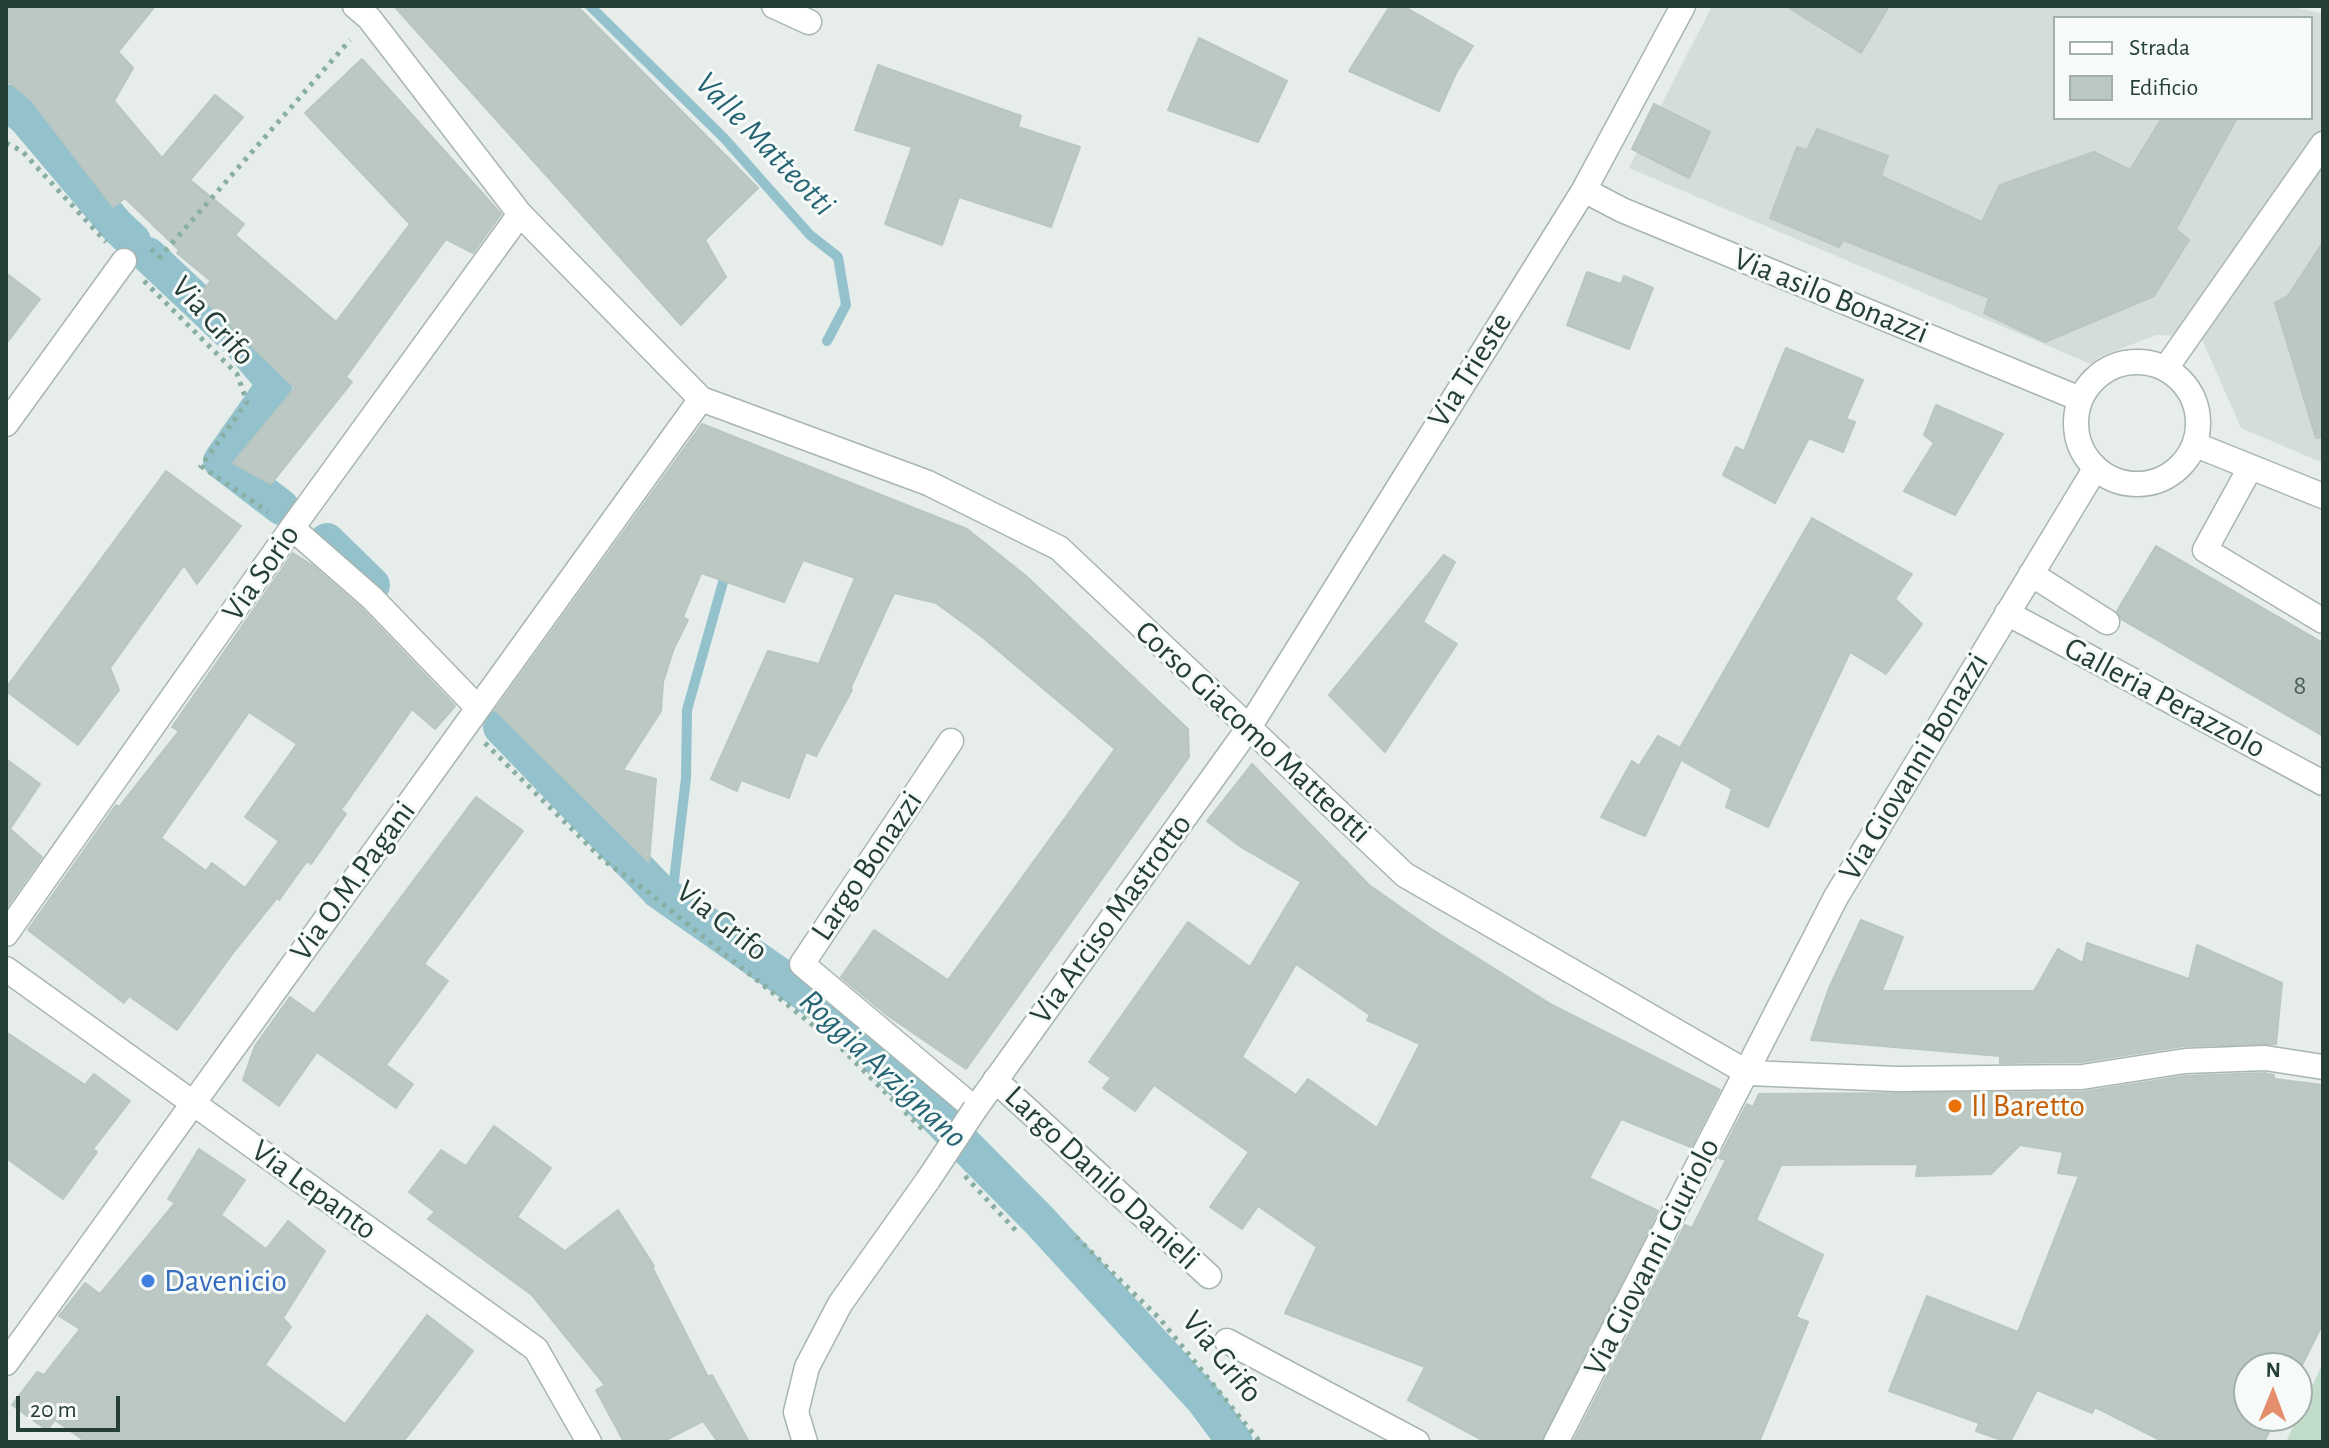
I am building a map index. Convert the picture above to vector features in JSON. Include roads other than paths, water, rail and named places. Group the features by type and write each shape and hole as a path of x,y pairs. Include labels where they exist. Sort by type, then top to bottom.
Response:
{"street":[{"path":"774,6 809,22"},
{"name":"Via Trieste","path":"1248,729 1584,190 1683,6"},
{"name":"Corso Giacomo Matteotti","path":"362,12 520,214 701,399 928,483 1059,548 1405,875 1748,1073 1897,1079 2082,1077 2185,1061 2265,1058 2323,1067"},
{"path":"2166,368 2323,144"},
{"name":"Via asilo Bonazzi","path":"1584,190 1622,210 2080,399"},
{"name":"Via Sorio","path":"6,934 292,528 520,214"},
{"path":"6,424 124,261"},
{"path":"2139,361 2166,368 2183,380 2200,419 2196,445 2183,466 2165,479 2150,484 2128,485 2107,478 2095,469 2082,451 2075,420 2080,399 2098,375 2117,364 2139,361"},
{"name":"Via O.M.Pagani","path":"6,1363 701,399"},
{"path":"2196,445 2323,496"},
{"path":"2250,468 2205,550 2323,621"},
{"name":"Via Giovanni Bonazzi","path":"1748,1073 1836,897 2095,469"},
{"path":"292,528 372,598 478,708"},
{"name":"Galleria Perazzolo","path":"2031,574 2107,622"},
{"name":"Galleria Perazzolo","path":"2007,613 2323,783"},
{"name":"Via Arciso Mastrotto","path":"805,1442 796,1412 807,1367 840,1304 995,1080 1248,729"},
{"name":"Largo Bonazzi","path":"951,741 802,964 975,1109"},
{"name":"Via Lepanto","path":"6,969 536,1349 589,1442"},
{"name":"Via Giovanni Giuriolo","path":"1556,1442 1748,1073"},
{"name":"Largo Danilo Danieli","path":"995,1080 1209,1276"},
{"path":"1227,1341 1417,1442"}],"waterway":[{"name":"Valle Matteotti","path":"590,6 724,138 810,235 838,257 846,305 827,341"},
{"name":"Roggia Arzignano","path":"6,102 25,117 133,241"},
{"name":"Roggia Arzignano","path":"148,255 239,341 275,384 221,461 281,507"},
{"name":"Roggia Arzignano","path":"327,541 372,585"},
{"name":"Valle Matteotti","path":"673,889 686,778 687,710 727,568"},
{"name":"Roggia Arzignano","path":"501,727 659,891 836,1015 1039,1220 1204,1400 1235,1442"}],"place":[{"name":"Il Baretto","path":"1955,1106"},
{"name":"Davenicio","path":"148,1281"}]}
